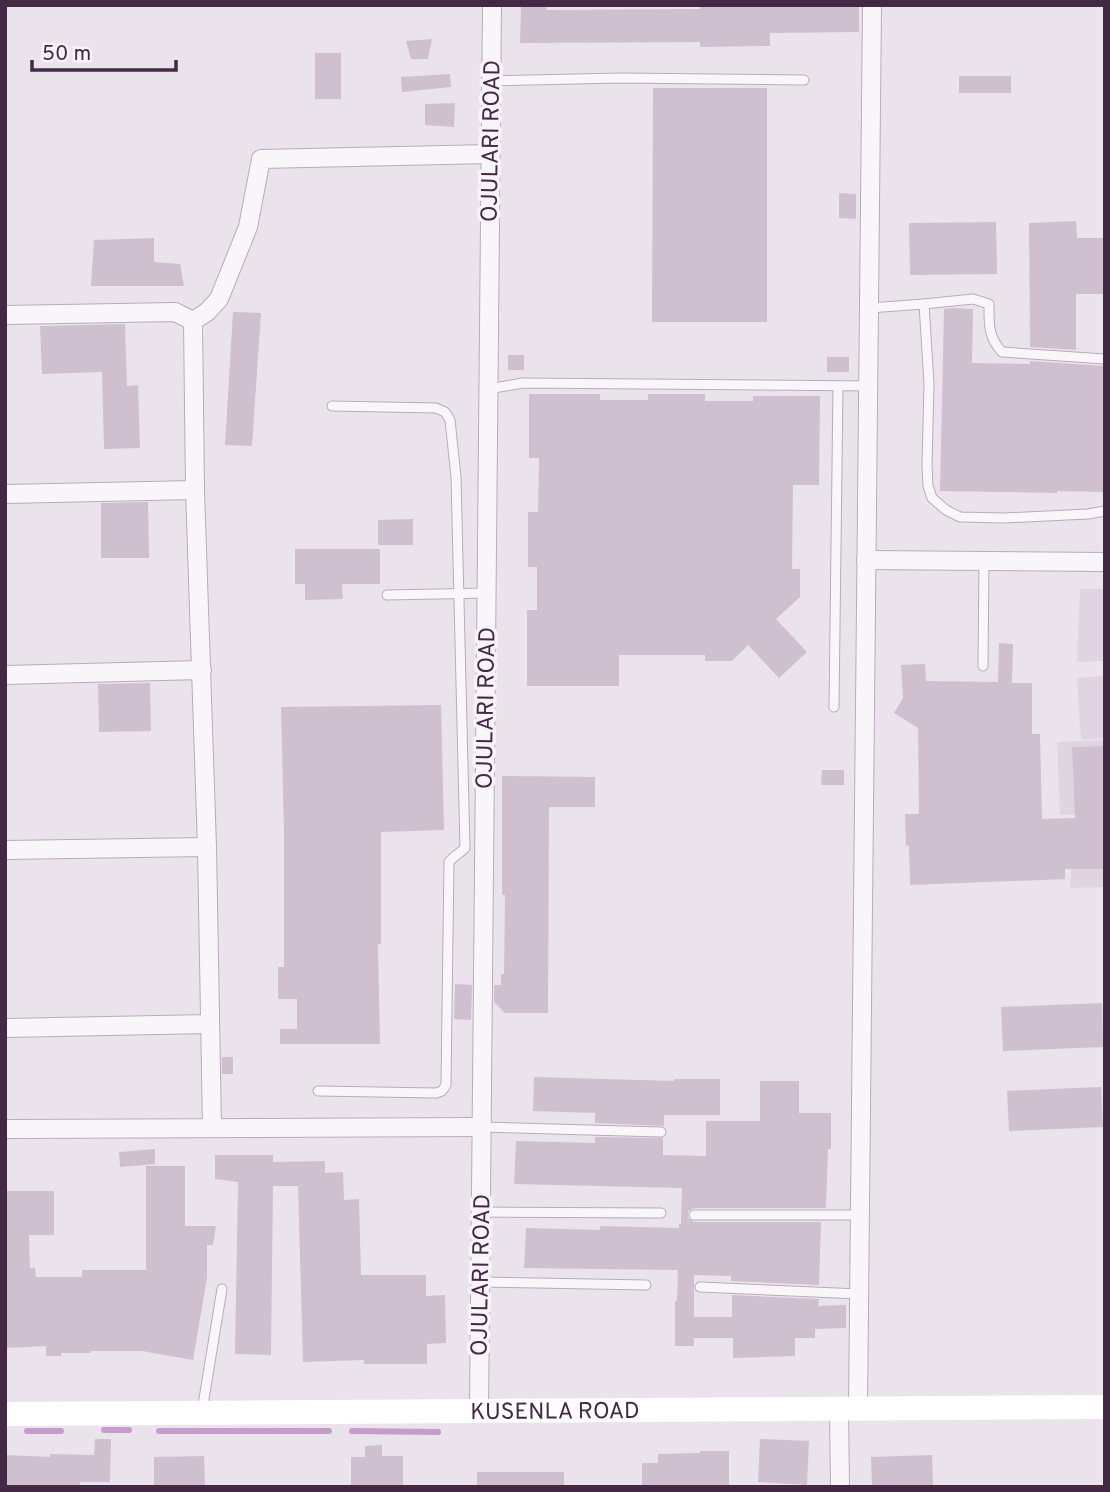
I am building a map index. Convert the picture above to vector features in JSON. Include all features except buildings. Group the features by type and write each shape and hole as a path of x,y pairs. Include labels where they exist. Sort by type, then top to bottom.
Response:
{"main road":[{"name":"KUSENLA ROAD","path":"5,1414 1105,1407"}],"street":[{"name":"OJULARI ROAD","path":"479,1411 492,5"},
{"path":"840,1487 859,1294 872,5"},
{"path":"193,321 207,312 219,299 248,227 261,159 490,154"},
{"path":"5,315 176,312 193,321"},
{"path":"193,321 212,1128"},
{"path":"5,494 195,490"},
{"path":"866,560 1105,562"},
{"path":"5,675 202,670"},
{"path":"5,850 207,847"},
{"path":"5,1028 209,1024"},
{"path":"5,1129 482,1126"}],"lane":[{"path":"491,81 621,78 804,80"},
{"path":"869,308 973,299 989,304 989,325 994,344 1002,352 1105,359"},
{"path":"924,304 929,384 927,465 928,486 932,498 960,517 1004,518 1105,511"},
{"path":"488,389 523,383 868,386"},
{"path":"834,707 838,386"},
{"path":"318,1091 436,1093 442,1091 446,1085 449,862 465,848 456,477 450,420 445,412 436,408 332,407"},
{"path":"983,666 984,561"},
{"path":"387,595 486,593"},
{"path":"482,1126 661,1132"},
{"path":"481,1212 661,1213"},
{"path":"694,1215 860,1215"},
{"path":"480,1282 646,1285"},
{"path":"699,1287 859,1294"},
{"path":"202,1413 222,1289"}],"shaded area":[{"path":"1080,589 1105,589 1105,661 1077,662"},
{"path":"1105,676 1105,738 1081,740 1077,678"},
{"path":"1105,740 1105,814 1060,815 1057,742"},
{"path":"1105,825 1105,887 1070,888 1073,826"}],"waterway":[{"path":"104,1430 129,1430"},
{"path":"27,1431 61,1431"},
{"path":"159,1431 329,1431"},
{"path":"352,1431 438,1432"}]}
